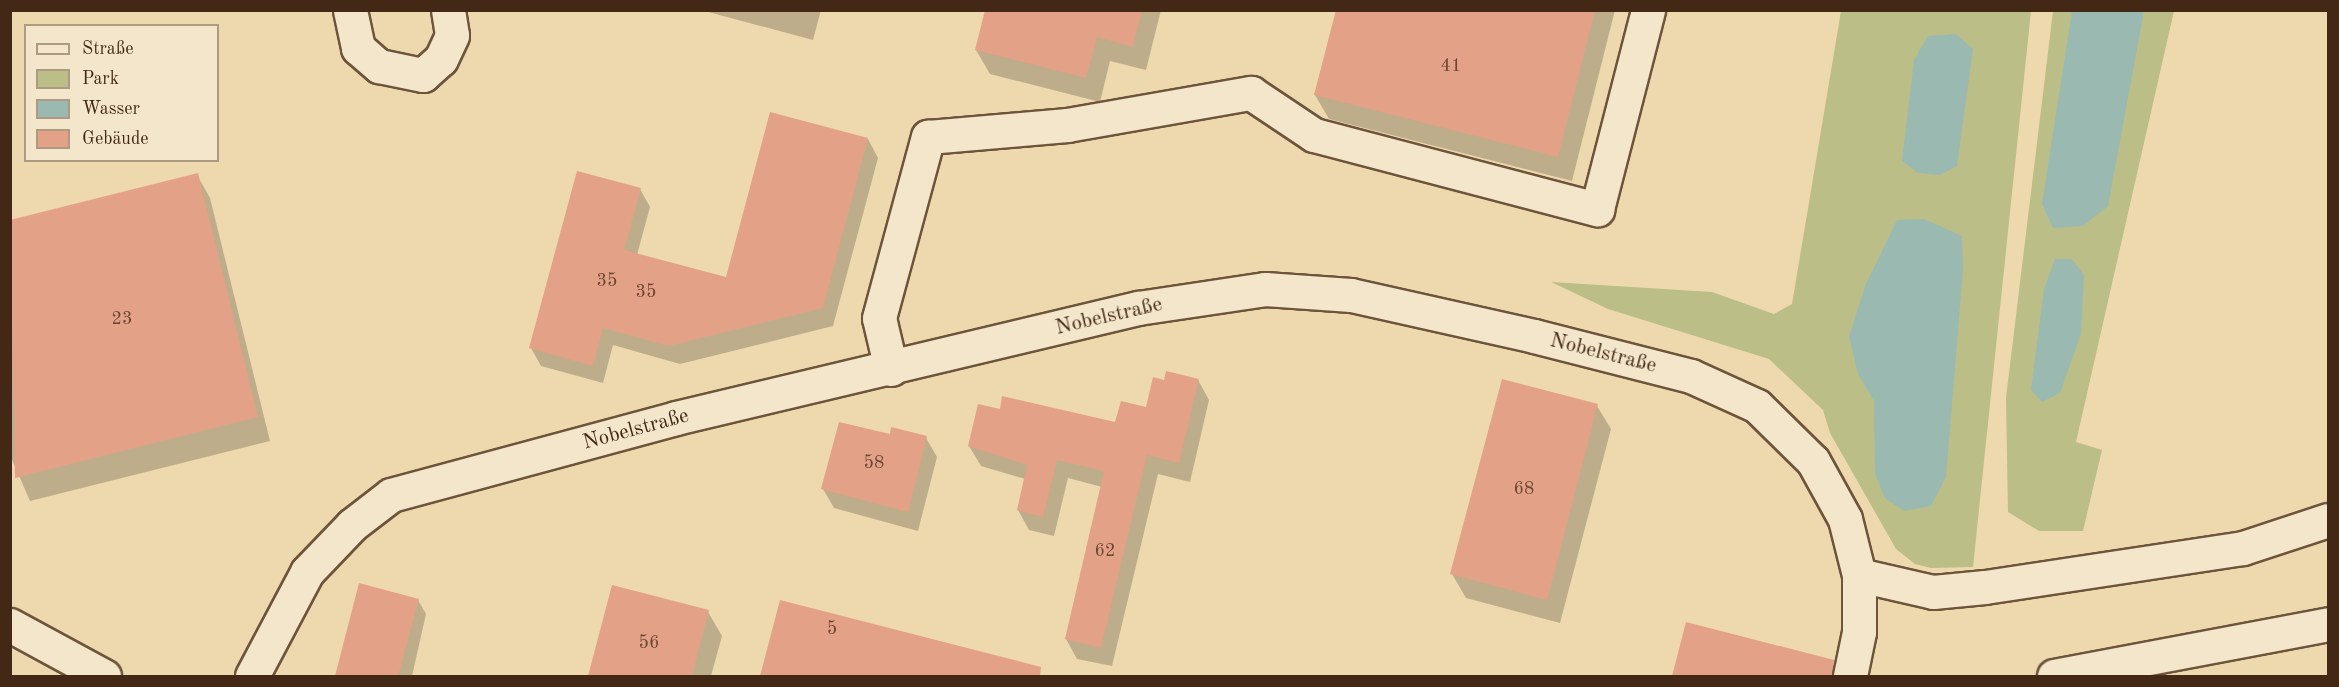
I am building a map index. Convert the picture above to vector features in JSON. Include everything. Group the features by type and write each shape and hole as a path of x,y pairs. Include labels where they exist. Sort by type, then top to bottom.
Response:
{"street":[{"path":"350,10 358,48 379,66 423,75 441,58 452,35 448,10"},
{"path":"891,369 879,318 928,137 1067,125 1251,93 1314,135 1597,209 1648,10"},
{"name":"Nobelstraße","path":"252,676 307,572 352,525 391,495 676,418 891,369 1138,308 1265,289 1351,295 1691,376 1757,406 1814,460 1845,519 1859,575 1858,632 1850,676"},
{"path":"1859,575 1933,592 1985,587 2243,548 2328,520"},
{"path":"2054,676 2328,624"},
{"path":"10,625 104,676"}],"green space":[{"path":"1841,11 2031,11 1973,567 1931,568 1915,564 1896,549 1830,433 1823,410 1769,359 1608,309 1551,282 1712,292 1774,314 1792,304"},
{"path":"2053,11 2174,11 2076,442 2102,450 2083,531 2039,531 2008,512 2006,398"}],"water":[{"path":"2072,11 2144,11 2108,206 2083,226 2053,228 2042,204"},
{"path":"1956,34 1973,49 1957,166 1940,175 1918,173 1902,161 1914,60 1928,36"},
{"path":"1924,219 1962,236 1963,269 1946,477 1931,506 1904,511 1885,498 1875,474 1874,401 1858,374 1849,337 1865,286 1897,220"},
{"path":"2055,259 2072,259 2084,275 2081,334 2060,393 2042,402 2031,390 2044,289"}],"building":[{"path":"985,10 1142,10 1133,47 1097,37 1086,78 975,50"},
{"path":"1336,10 1595,10 1558,157 1314,95"},
{"path":"770,112 868,138 823,308 669,346 603,328 593,366 529,348 577,171 641,188 624,250 726,277"},
{"path":"198,173 258,417 15,478 10,220"},
{"path":"1166,371 1199,379 1179,463 1147,455 1101,648 1065,639 1104,471 1057,460 1043,517 1017,510 1027,465 968,446 978,404 1000,409 1002,396 1115,422 1121,401 1146,407 1153,377 1164,380"},
{"path":"1502,379 1598,404 1547,600 1450,574"},
{"path":"839,422 890,434 891,427 927,436 908,512 821,489"},
{"path":"359,583 419,599 398,676 335,676"},
{"path":"612,585 709,610 692,676 588,676"},
{"path":"780,600 1041,667 1040,676 760,676"},
{"path":"1686,622 1834,660 1832,676 1672,676"}]}
